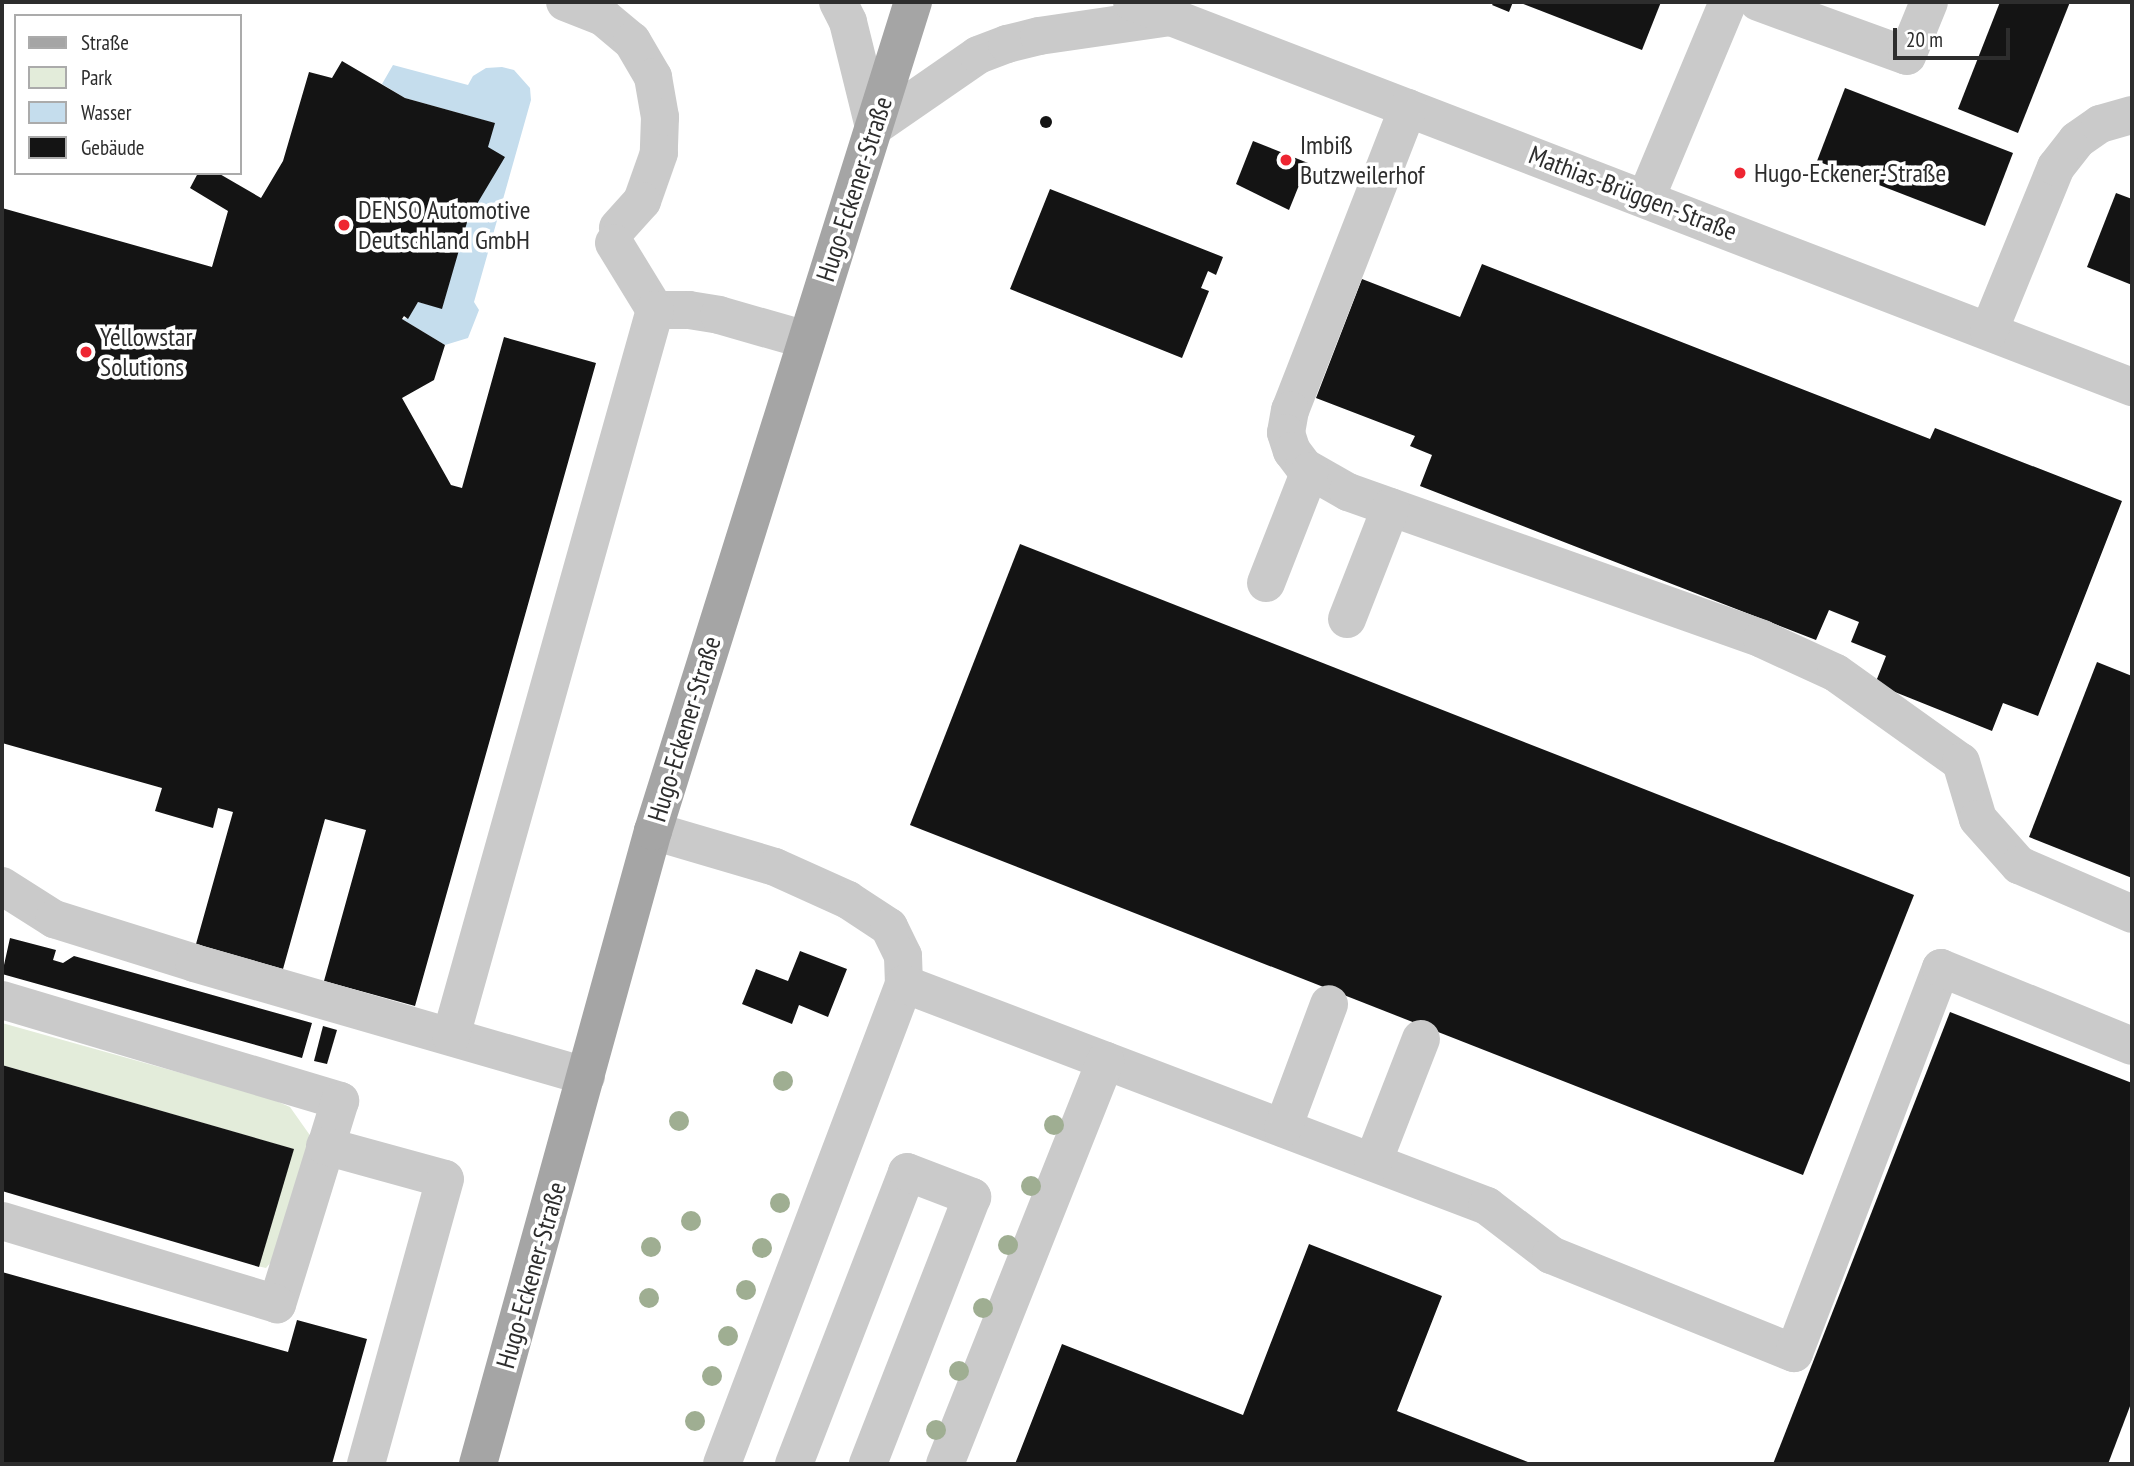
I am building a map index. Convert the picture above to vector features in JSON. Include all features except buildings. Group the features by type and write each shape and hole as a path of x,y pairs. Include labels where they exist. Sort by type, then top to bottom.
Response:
{"main road":[{"name":"Hugo-Eckener-Straße","path":"478,1464 653,831 913,2"}],"street":[{"path":"451,1036 655,310 616,236 642,201 659,153 660,117 653,77 632,41 603,17 565,2"},
{"path":"838,2 848,22 874,127 978,55 1038,36 1164,9"},
{"name":"Mathias-Brüggen-Straße","path":"1132,2 1164,9 1408,108 2132,387"},
{"path":"1646,198 1728,2"},
{"path":"1758,2 1907,56 1929,2"},
{"path":"1408,108 1290,410 1286,433 1292,451 1310,471 1348,492 1762,639 1836,673 1961,762 1978,819 2019,865 2132,914"},
{"path":"1989,331 2056,167 2077,141 2100,124 2132,115"},
{"path":"655,310 689,310 719,315 806,340"},
{"path":"1266,583 1310,471"},
{"path":"1348,619 1391,507"},
{"path":"653,831 775,867 848,900 889,928 904,956 904,985 722,1464"},
{"path":"2,886 54,919 194,964 586,1076"},
{"path":"904,985 1487,1206 1551,1255 1794,1353 1941,968 2132,1046"},
{"path":"2,999 340,1101 277,1304 2,1221"},
{"path":"1283,1128 1329,1004"},
{"path":"1373,1163 1421,1040"},
{"path":"945,1464 1105,1061"},
{"path":"325,1146 444,1179 366,1464"},
{"path":"793,1464 907,1172 972,1197 868,1464"}],"green space":[{"path":"2,1023 267,1097 290,1107 314,1141 285,1246 266,1268 257,1266 293,1149 2,1065"}],"water":[{"path":"393,65 468,85 473,76 486,68 502,67 514,70 530,88 531,100 474,302 479,310 468,338 445,345 402,319 408,318 418,302 442,308 494,123 405,98 382,84"}],"place":[{"name":"Imbiß Butzweilerhof","path":"1286,160"},
{"name":"Hugo-Eckener-Straße","path":"1740,173"},
{"name":"DENSO Automotive Deutschland GmbH","path":"344,225"},
{"name":"Yellowstar Solutions","path":"86,352"}]}
